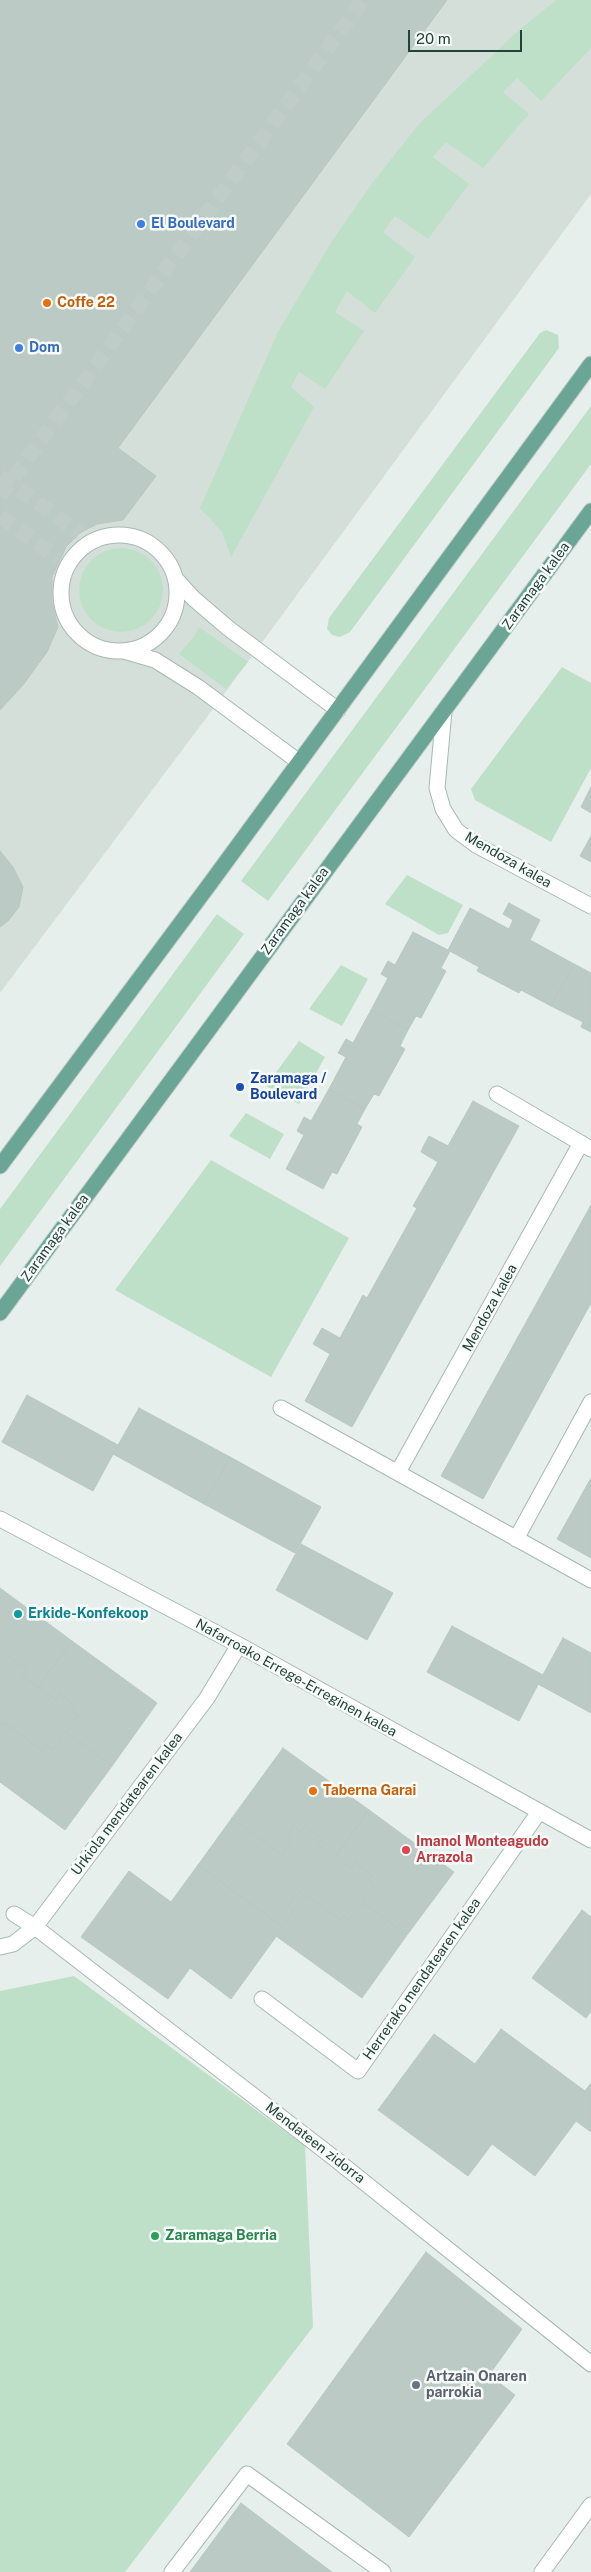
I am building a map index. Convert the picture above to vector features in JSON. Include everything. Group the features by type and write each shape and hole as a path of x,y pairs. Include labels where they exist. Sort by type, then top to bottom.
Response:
{"main road":[{"path":"0,1166 338,710 591,364"},
{"name":"Zaramaga kalea","path":"0,1313 591,511"}],"street":[{"path":"80,533 90,538 115,535 142,540 163,556 175,578 193,598 228,628 338,710"},
{"path":"101,538 78,552 61,566 61,593 64,612 73,629 87,642 104,649 123,651 155,660 198,686 299,762"},
{"path":"123,651 137,648 161,632 175,607 175,578"},
{"name":"Mendoza kalea","path":"444,711 437,788 442,809 456,830 476,845 591,906"},
{"name":"Mendoza kalea","path":"398,1472 586,1146 496,1094"},
{"path":"516,1539 591,1402"},
{"path":"281,1408 591,1580"},
{"name":"Nafarroako Errege-Erreginen kalea","path":"0,1519 239,1645 591,1840"},
{"name":"Urkiola mendatearen kalea","path":"0,1947 13,1944 25,1937 35,1927 207,1698 239,1645"},
{"name":"Herrerako mendatearen kalea","path":"262,1999 358,2071 539,1812"},
{"name":"Mendateen zidorra","path":"14,1914 35,1927 334,2158 591,2364"},
{"path":"172,2572 247,2474 383,2572"},
{"path":"542,2572 591,2505"}],"shaded area":[{"path":"0,0 591,0 591,194 219,701 0,993"}],"green space":[{"path":"556,0 591,0 591,48 541,101 517,78 503,92 529,114 483,168 446,142 433,157 469,184 428,239 395,216 383,232 415,257 375,313 347,291 335,312 364,331 325,389 299,372 291,387 314,407 231,557 222,532 200,508 278,332 332,241 373,182 419,124 518,31"},
{"path":"546,330 558,335 559,348 350,632 340,637 332,635 327,629 329,618 540,333"},
{"path":"591,406 591,464 268,901 241,881"},
{"path":"121,548 137,551 151,560 160,574 163,590 160,606 151,620 137,629 121,632 105,629 91,620 82,606 79,590 82,574 91,560 105,551"},
{"path":"199,627 248,662 226,689 179,654 195,635"},
{"path":"562,667 591,683 591,768 551,842 475,800 471,789"},
{"path":"407,875 463,905 448,933 439,935 385,904"},
{"path":"217,914 244,934 0,1266 0,1209"},
{"path":"341,965 368,979 342,1026 309,1009"},
{"path":"299,1041 325,1057 299,1104 266,1086"},
{"path":"246,1113 284,1134 270,1159 229,1136"},
{"path":"211,1160 349,1238 271,1377 115,1290"},
{"name":"Zaramaga Berria","path":"74,1976 305,2146 313,2327 125,2572 0,2572 0,1991"}],"building":[{"name":"El Boulevard","path":"0,0 447,0 118,448 156,476 123,520 97,524 80,533 66,547 52,577 52,602 58,627 47,652 23,685 0,710"},
{"path":"591,787 591,813 581,807"},
{"path":"591,836 591,862 580,856"},
{"path":"0,851 13,867 23,887 19,907 8,921 0,927"},
{"path":"509,903 540,920 530,940 574,964 551,1006 521,990 519,993 477,971 479,967 448,950 470,908 509,929 513,920 503,914"},
{"path":"413,932 450,951 441,968 446,971 421,1018 416,1016 408,1030 371,1010 388,978 381,974 388,961 395,965"},
{"path":"574,964 591,973 591,1032 581,1027 583,1022 551,1006"},
{"path":"371,1010 408,1030 400,1046 405,1049 379,1096 374,1094 365,1109 329,1089 346,1057 338,1053 346,1039 353,1043"},
{"path":"329,1089 365,1109 357,1124 362,1127 337,1174 332,1172 323,1189 286,1169 304,1135 297,1131 304,1117 311,1121"},
{"path":"473,1101 519,1126 352,1427 305,1401 330,1354 313,1344 322,1328 340,1338 363,1295 367,1298 417,1208 413,1206 438,1162 421,1152 424,1145 429,1136 448,1146"},
{"path":"591,1205 591,1303 483,1499 441,1476"},
{"path":"27,1395 118,1445 93,1491 2,1442"},
{"path":"139,1408 230,1457 204,1504 113,1454"},
{"path":"230,1457 321,1507 295,1553 204,1504"},
{"path":"591,1478 591,1558 557,1539"},
{"path":"301,1544 393,1593 367,1640 276,1590"},
{"name":"Erkide-Konfekoop","path":"0,1588 72,1641 38,1687 22,1675 26,1669 9,1657 4,1663 0,1660"},
{"path":"452,1626 543,1675 519,1721 427,1672"},
{"path":"563,1638 591,1653 591,1713 538,1684"},
{"path":"72,1641 157,1703 112,1766 66,1732 78,1716 72,1712 76,1706 60,1694 56,1700 38,1687"},
{"path":"9,1657 26,1669 22,1675 38,1687 56,1700 60,1694 76,1706 72,1712 78,1716 53,1750 47,1745 43,1751 4,1722 0,1727 0,1660 4,1663"},
{"path":"4,1722 43,1751 47,1745 53,1750 66,1732 112,1766 65,1830 0,1782 0,1727"},
{"path":"283,1748 369,1810 335,1857 318,1844 322,1839 305,1826 301,1831 294,1826 287,1836 292,1840 282,1855 232,1818"},
{"path":"369,1810 454,1872 407,1935 362,1902 375,1885 369,1880 372,1875 355,1862 350,1868 335,1857"},
{"path":"232,1818 282,1855 292,1840 287,1836 294,1826 301,1831 305,1826 322,1839 318,1844 350,1868 355,1862 372,1875 369,1880 375,1885 349,1920 343,1915 340,1920 300,1891 288,1906 294,1911 283,1927 198,1865"},
{"path":"198,1865 283,1927 231,1999 190,1968 168,1999 81,1937 129,1871 171,1902"},
{"path":"300,1891 340,1920 343,1915 349,1920 362,1902 407,1935 362,1998 276,1936 294,1911 288,1906"},
{"path":"582,1910 591,1917 591,2011 586,2018 532,1978"},
{"path":"501,2029 585,2091 591,2083 591,2132 576,2121 535,2176 492,2144 468,2176 378,2110 434,2034 475,2064"},
{"name":"Artzain Onaren parrokia","path":"426,2252 522,2329 489,2375 515,2395 409,2537 287,2444"},
{"path":"241,2503 305,2552 332,2572 190,2572"}],"tunnel":[{"path":"0,496 363,0"},
{"path":"0,476 80,533"},
{"path":"0,516 59,559"}],"place":[{"name":"El Boulevard","path":"141,224"},
{"name":"Coffe 22","path":"47,303"},
{"name":"Dom","path":"19,348"},
{"name":"Zaramaga / Boulevard","path":"240,1087"},
{"name":"Erkide-Konfekoop","path":"18,1614"},
{"name":"Taberna Garai","path":"313,1791"},
{"name":"Imanol Monteagudo Arrazola","path":"406,1850"},
{"name":"Zaramaga Berria","path":"155,2236"},
{"name":"Artzain Onaren parrokia","path":"416,2385"}]}
